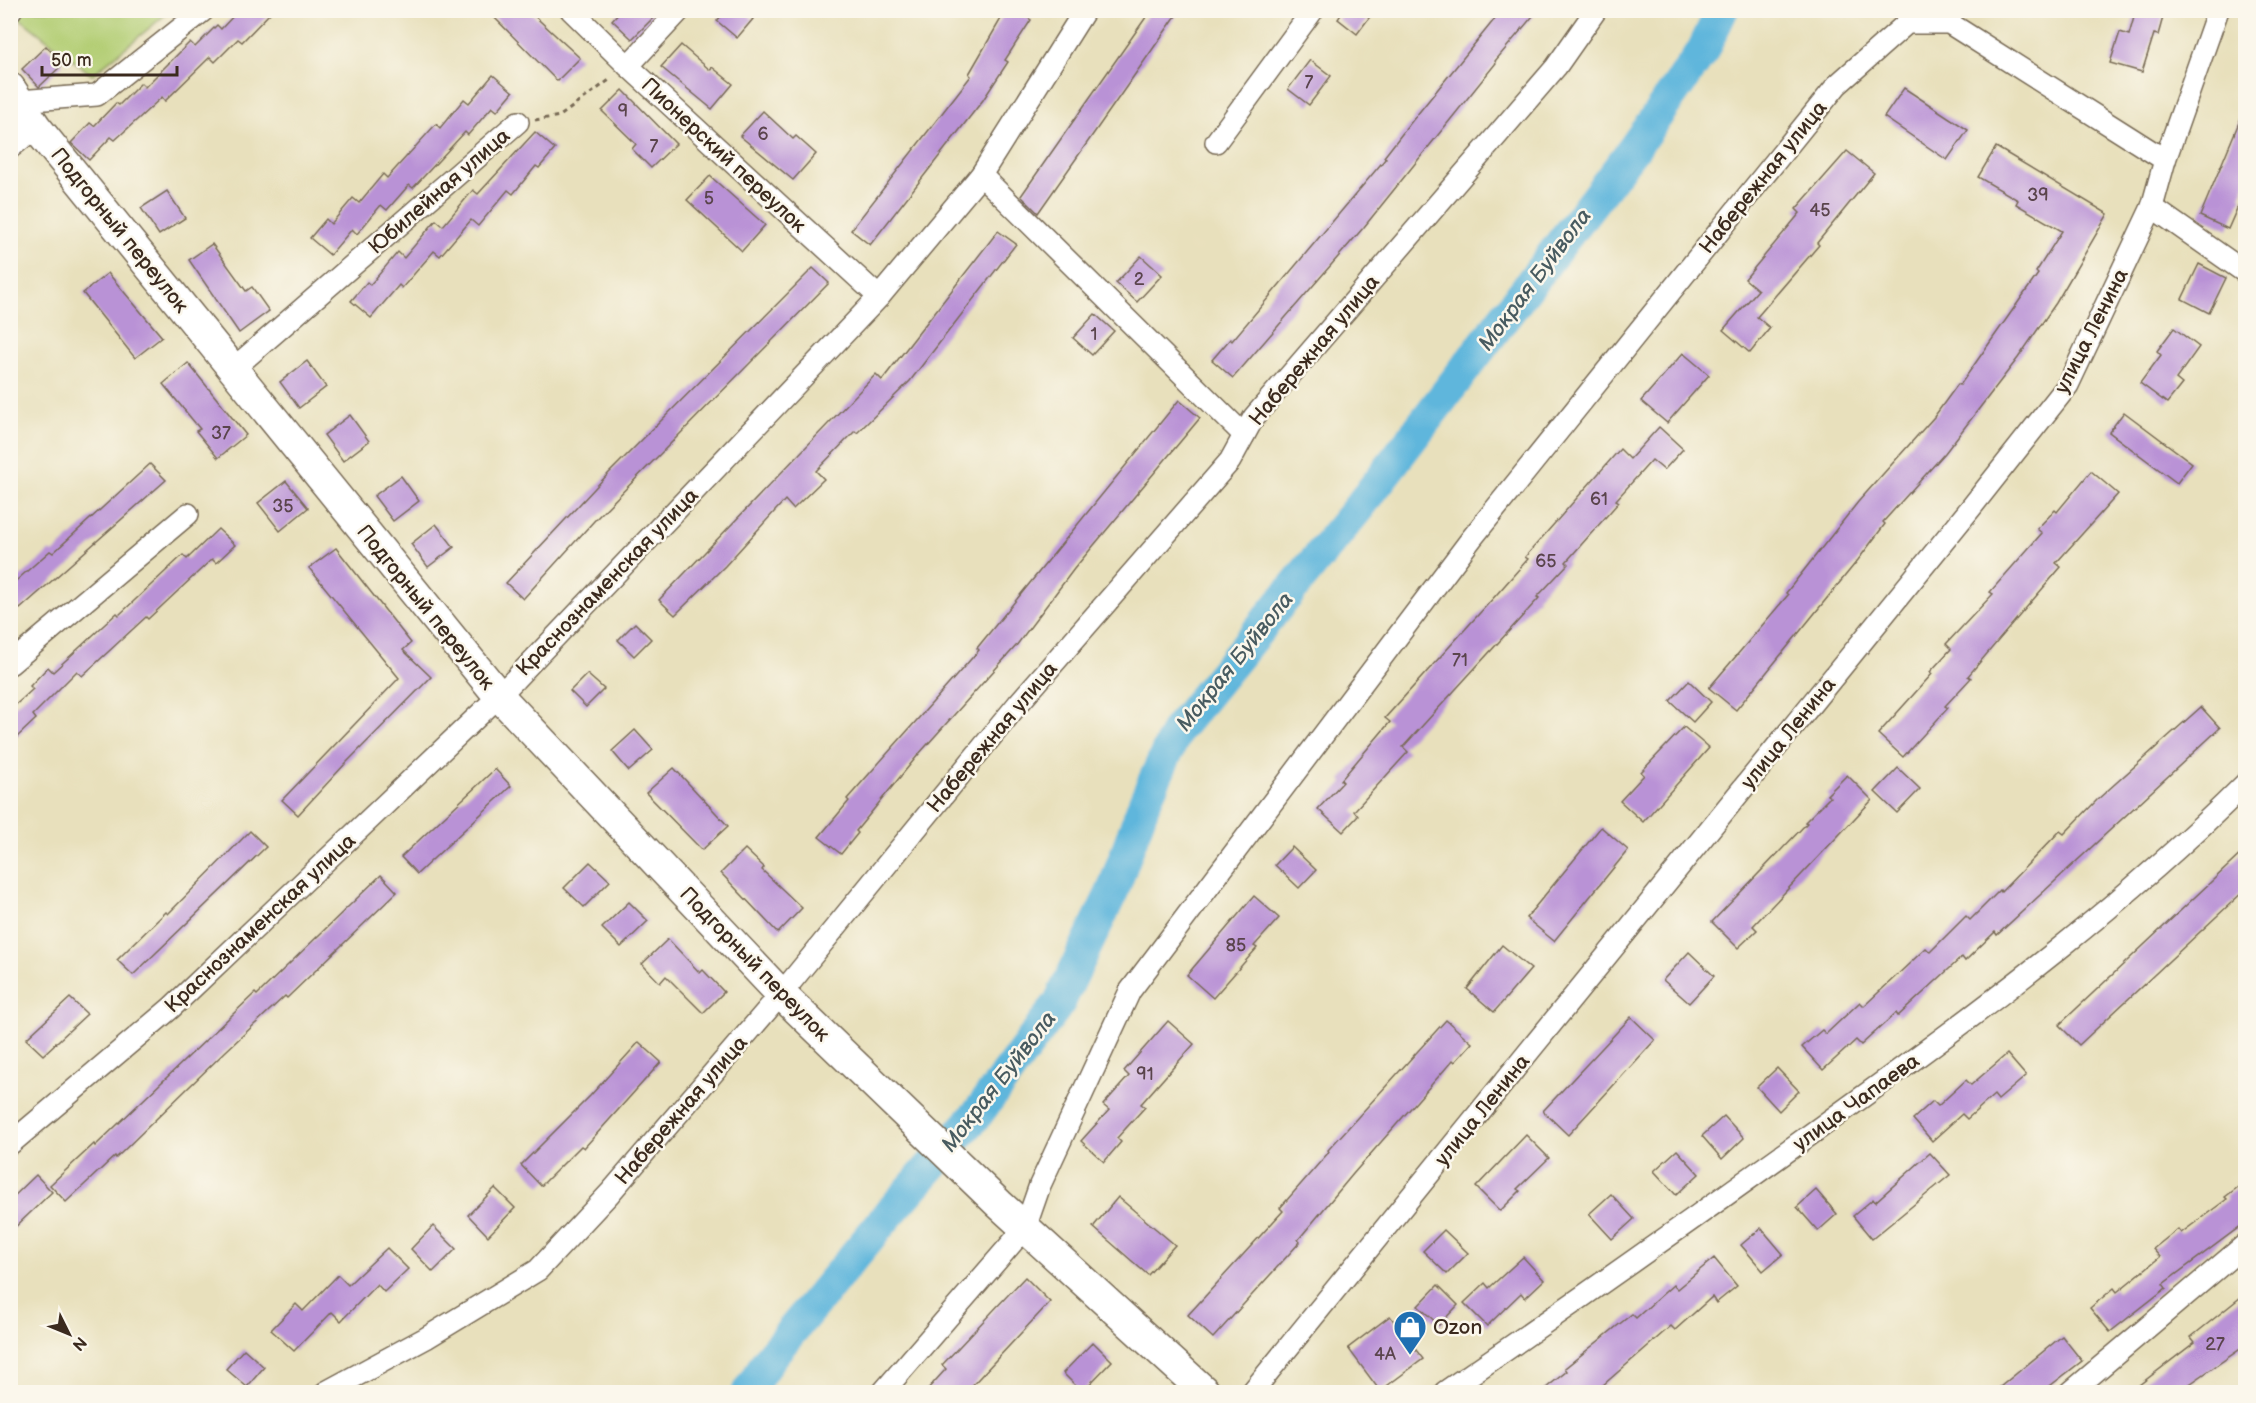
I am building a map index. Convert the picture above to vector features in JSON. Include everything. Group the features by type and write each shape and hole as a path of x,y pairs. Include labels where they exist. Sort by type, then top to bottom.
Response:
{"main road":[{"name":"Подгорный переулок","path":"15,95 36,127 499,696 781,994 1025,1228"},
{"path":"1025,1228 1205,1392"}],"street":[{"path":"15,95 97,95 204,10"},
{"name":"Пионерский переулок","path":"572,10 628,66 879,297"},
{"path":"628,66 680,10"},
{"name":"Краснознаменская улица","path":"10,1144 171,1008 499,696 879,297 981,175 1085,10"},
{"path":"1216,142 1313,10"},
{"name":"Набережная улица","path":"326,1392 426,1338 538,1270 610,1193 781,994 1018,704 1230,461 1254,417 1556,67 1596,10"},
{"name":"улица Ленина","path":"1252,1392 1970,509 2068,385 2152,207 2165,160 2218,10"},
{"name":"Набережная улица","path":"883,1392 1025,1228 1040,1185 1130,991 1479,529 1837,85 1907,23 1949,23 2165,160"},
{"name":"Юбилейная улица","path":"233,369 518,122"},
{"path":"10,148 36,127"},
{"path":"981,175 1244,435"},
{"path":"2152,207 2246,273"},
{"path":"10,664 188,514"},
{"name":"улица Чапаева","path":"1445,1392 1670,1237 2004,994 2183,846 2246,783"},
{"path":"2071,1392 2246,1244"}],"path":[{"name":"Юбилейная улица","path":"518,122 560,116 628,66"}],"green space":[{"path":"26,10 170,11 92,75 18,17"}],"building":[{"path":"239,10 273,10 242,42 238,39 215,62 210,57 165,101 162,97 115,140 111,137 89,160 71,143 90,123 94,126 116,103 119,105 141,83 145,87 190,42 195,47 217,25 221,29"},
{"path":"487,10 528,10 580,58 557,81"},
{"path":"621,10 647,10 654,17 632,39 612,20"},
{"path":"726,10 742,10 753,19 737,38 717,21"},
{"path":"1006,10 1016,10 1031,20 1005,60 1008,62 983,100 870,245 851,230 971,76 969,74"},
{"path":"1151,10 1180,10 1038,213 1021,196"},
{"path":"1344,10 1375,10 1357,34 1338,19"},
{"path":"1502,10 1538,10 1364,227 1233,378 1212,360 1230,339 1232,341 1386,158 1384,157 1412,121"},
{"path":"2136,10 2165,10 2158,35 2154,34 2142,72 2110,63 2120,32 2129,35"},
{"path":"681,45 710,70 712,67 733,84 712,109 661,67"},
{"path":"46,46 63,64 39,87 22,69"},
{"path":"1310,60 1331,76 1309,105 1288,89"},
{"path":"493,75 513,92 497,111 492,107 468,135 465,132 413,188 409,185 387,210 381,205 357,234 352,229 330,255 310,238 326,219 331,224 353,198 359,203 383,174 387,178 436,124 440,128 464,99 469,103"},
{"path":"1904,88 1968,130 1947,160 1884,117"},
{"path":"623,90 676,144 651,168 632,149 636,144 602,111"},
{"path":"2245,108 2246,183 2228,229 2200,216"},
{"path":"763,111 793,139 796,136 816,154 793,180 740,136"},
{"path":"535,132 555,149 539,168 536,166 513,194 508,190 478,226 471,220 440,256 434,251 402,288 399,285 371,318 351,301 367,282 370,285 398,252 404,258 436,220 443,226 473,190 478,194"},
{"path":"1996,147 2108,214 2056,303 2018,358 1945,453 1883,522 1885,524 1858,560 1736,710 1709,688 1788,595 1786,593 1858,502 1934,417 1958,384 1960,385 2038,274 2036,272 2062,231 2016,204 2018,200 1978,177"},
{"path":"1847,151 1874,173 1817,243 1819,245 1757,317 1770,328 1750,353 1723,330 1758,290 1745,279 1800,213 1796,209"},
{"path":"710,176 765,225 742,251 687,200"},
{"path":"167,191 185,218 159,235 141,208"},
{"path":"998,231 1016,244 910,381 857,433 855,431 816,471 824,479 793,509 785,500 725,566 675,615 659,600 876,374 882,380"},
{"path":"212,244 246,291 252,287 269,311 239,333 189,260"},
{"path":"1141,256 1162,275 1137,302 1116,283"},
{"path":"2199,264 2226,278 2209,313 2182,299"},
{"path":"813,268 829,283 594,521 523,599 506,583 609,473"},
{"path":"108,273 162,337 135,358 83,293"},
{"path":"1095,314 1114,331 1092,355 1073,338"},
{"path":"2174,328 2199,347 2176,379 2182,384 2167,403 2140,383 2161,355 2157,351"},
{"path":"1683,353 1709,375 1667,423 1641,401"},
{"path":"307,361 326,387 299,408 280,382"},
{"path":"188,363 246,435 218,458 196,431 200,429 163,384"},
{"path":"1179,400 1200,418 1074,569 1016,646 918,755 856,831 858,833 841,854 819,837 849,801 847,799 979,650 977,648"},
{"path":"2124,412 2192,463 2177,483 2109,432"},
{"path":"350,415 369,441 343,461 324,435"},
{"path":"1659,427 1683,449 1664,470 1652,460 1616,500 1619,502 1566,562 1568,564 1537,597 1539,598 1403,747 1408,752 1354,811 1358,816 1343,832 1318,809 1343,782 1341,780 1390,722 1385,718 1528,559 1525,557 1620,449 1630,459"},
{"path":"150,464 166,480 20,609 10,599 10,586 50,551 53,553"},
{"path":"2091,471 2118,494 2056,563 2061,567 1968,676 1971,678 1945,706 1948,708 1903,757 1878,734 1932,674 1930,672 1951,649 1946,644 1993,594 1990,592 2042,533 2037,529 2055,510 2057,512"},
{"path":"401,476 419,501 393,521 374,496"},
{"path":"286,481 308,508 280,531 258,503"},
{"path":"436,524 454,547 428,567 411,544"},
{"path":"218,529 235,545 216,563 212,559 82,676 77,671 33,715 36,719 17,737 10,730 10,710 33,689 30,686 48,667 53,672 183,555 187,559"},
{"path":"336,548 411,643 403,650 431,677 298,815 282,800 399,678 309,568"},
{"path":"635,623 651,639 634,656 618,640"},
{"path":"587,674 604,689 586,707 570,691"},
{"path":"1689,681 1711,702 1693,722 1670,701"},
{"path":"2201,707 2220,728 1997,935 1995,932 1965,961 1962,957 1898,1016 1896,1013 1861,1045 1856,1040 1823,1070 1802,1047 1822,1030 1826,1034 1860,1002 1864,1006 1926,948 1930,952 1966,916 1970,920 2000,890 2001,892 2060,831 2064,834 2097,800"},
{"path":"1684,727 1709,748 1643,822 1620,801 1644,775 1641,772"},
{"path":"635,730 653,750 629,771 612,751"},
{"path":"674,768 728,826 702,850 646,793"},
{"path":"1898,768 1920,789 1897,813 1875,792"},
{"path":"495,769 511,786 417,874 401,857"},
{"path":"1847,775 1872,800 1753,926 1757,930 1738,948 1712,922 1807,823 1805,822 1830,797 1827,795"},
{"path":"1601,827 1628,850 1554,941 1526,918"},
{"path":"250,831 266,847 133,975 117,960 166,912 168,914"},
{"path":"1292,847 1316,870 1299,888 1275,865"},
{"path":"745,849 764,867 762,870 802,908 778,933 721,873"},
{"path":"2246,849 2246,889 2079,1045 2059,1025"},
{"path":"590,862 610,881 584,907 564,888"},
{"path":"381,875 397,892 287,998 285,996 116,1158 115,1156 66,1202 50,1185 94,1144 95,1146 255,993 257,995"},
{"path":"1254,896 1279,918 1254,946 1257,948 1213,998 1187,975"},
{"path":"629,902 648,921 621,947 602,928"},
{"path":"668,939 700,973 703,970 724,992 703,1013 666,976 660,983 642,964"},
{"path":"1502,945 1531,969 1494,1012 1467,989"},
{"path":"1689,952 1714,976 1689,1003 1663,980"},
{"path":"70,998 87,1014 43,1055 26,1039"},
{"path":"1631,1017 1655,1040 1568,1135 1543,1111"},
{"path":"1446,1020 1472,1043 1455,1062 1453,1060 1353,1174 1298,1240 1300,1242 1213,1338 1188,1315 1283,1211 1280,1208 1329,1152 1328,1150"},
{"path":"1168,1021 1194,1044 1141,1104 1145,1107 1117,1138 1121,1142 1104,1162 1081,1141 1109,1110 1103,1105 1129,1076 1124,1071"},
{"path":"639,1042 661,1062 584,1148 581,1146 541,1186 521,1165 590,1096"},
{"path":"2007,1054 2026,1076 1998,1100 1994,1095 1967,1119 1962,1114 1932,1141 1913,1119 1933,1101 1938,1106 1966,1080 1971,1085"},
{"path":"1777,1068 1799,1091 1779,1111 1757,1087"},
{"path":"1724,1116 1744,1138 1722,1159 1702,1136"},
{"path":"1526,1135 1549,1158 1517,1189 1520,1191 1500,1211 1476,1187"},
{"path":"1677,1150 1699,1174 1676,1195 1654,1171"},
{"path":"1930,1153 1950,1175 1872,1239 1853,1216 1873,1199 1875,1202"},
{"path":"36,1175 52,1192 10,1232 10,1200"},
{"path":"2246,1181 2246,1222 2163,1284 2166,1288 2110,1332 2090,1308 2114,1288 2117,1292 2160,1257 2153,1249 2178,1229 2181,1233 2227,1199 2225,1197"},
{"path":"495,1188 515,1208 488,1236 468,1215"},
{"path":"1816,1190 1837,1214 1818,1231 1797,1207"},
{"path":"1611,1194 1634,1219 1612,1239 1589,1214"},
{"path":"1118,1197 1175,1245 1148,1275 1093,1227"},
{"path":"433,1226 456,1249 433,1272 411,1249"},
{"path":"1761,1228 1783,1254 1763,1271 1741,1245"},
{"path":"1444,1230 1468,1253 1447,1274 1423,1251"},
{"path":"387,1248 408,1269 384,1292 377,1284 341,1321 332,1312 294,1351 271,1330 296,1304 303,1311 338,1275 348,1285"},
{"path":"1523,1257 1544,1280 1525,1298 1521,1293 1487,1326 1464,1303 1485,1283 1489,1288"},
{"path":"1714,1258 1737,1286 1716,1303 1712,1297 1675,1330 1671,1326 1595,1392 1541,1392 1567,1371 1565,1368 1632,1314 1636,1318 1673,1285 1677,1289"},
{"path":"1025,1277 1050,1302 966,1392 925,1392 946,1369 942,1365"},
{"path":"1438,1285 1458,1305 1439,1325 1418,1306"},
{"path":"2246,1293 2246,1345 2178,1392 2130,1392 2195,1342 2191,1337"},
{"path":"1390,1316 1423,1359 1380,1391 1348,1348"},
{"path":"2062,1336 2082,1361 2042,1392 1994,1392"},
{"path":"1093,1342 1112,1361 1082,1392 1063,1373"},
{"path":"244,1349 264,1367 247,1387 226,1369"}],"waterway":[{"name":"Мокрая Буйвола","path":"748,1392 770,1357 888,1215 978,1113 1059,1003 1113,890 1145,801 1177,730 1359,507 1634,148 1702,52 1722,10"}],"place":[{"name":"Ozon","path":"1410,1356"}]}
